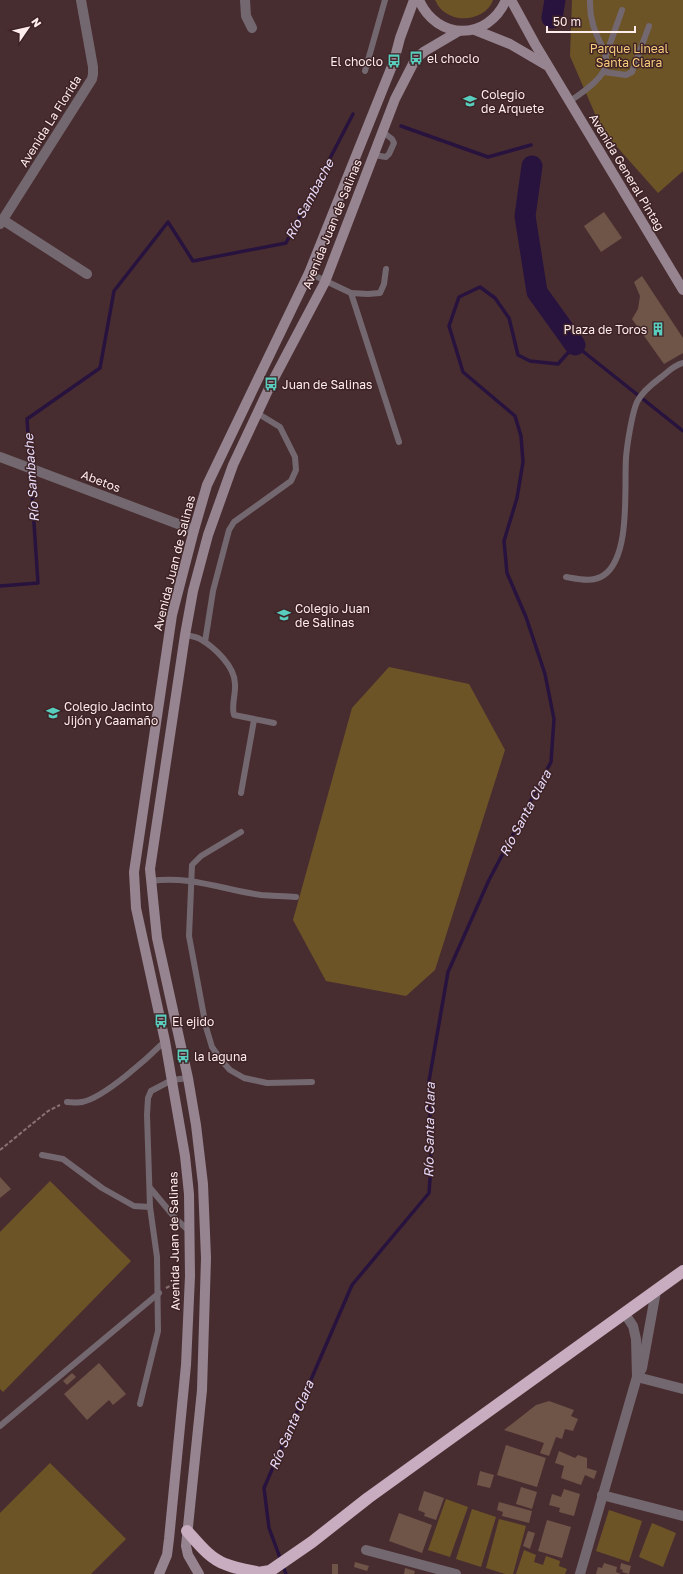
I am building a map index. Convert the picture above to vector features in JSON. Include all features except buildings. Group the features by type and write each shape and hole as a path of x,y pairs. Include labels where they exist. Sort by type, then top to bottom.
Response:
{"highway":[{"path":"187,1531 207,1553 216,1560 254,1573 271,1571 312,1542 368,1498 656,1291 682,1274"}],"main road":[{"name":"Avenida Juan de Salinas","path":"159,1574 166,1555 171,1521 186,1365 190,1276 189,1194 185,1156 166,1041 136,908 134,872 169,632 172,615 207,485 244,405 309,273 394,61 400,38 414,0"},
{"path":"419,0 429,15 439,23 459,31 475,30 486,24 497,15 506,0"},
{"name":"Avenida General Pintag","path":"511,0 549,68 683,290"},
{"name":"Avenida General Pintag","path":"475,30 510,44 549,68"},
{"name":"Avenida Juan de Salinas","path":"199,1574 187,1550 187,1531 193,1488 202,1390 206,1258 203,1184 196,1125 188,1078 157,938 150,869 184,635 193,590 208,535 232,464 325,282 395,99 416,58 459,31"},
{"path":"169,632 184,635"}],"street":[{"name":"Avenida La Florida","path":"1,222 94,74 81,0"},
{"path":"245,0 246,16 252,28"},
{"path":"1,222 88,274"},
{"name":"Abetos","path":"0,457 194,530"},
{"path":"580,1574 637,1377 642,1368 656,1291"},
{"path":"624,1314 632,1326 636,1339 637,1377"},
{"path":"637,1377 683,1389"},
{"path":"602,1495 683,1516"},
{"path":"366,1550 456,1574"}],"lane":[{"path":"365,71 385,0"},
{"path":"570,101 598,80 604,72 607,64 606,55 593,23 590,0"},
{"path":"606,55 622,10"},
{"path":"604,72 626,75 632,72 649,26"},
{"path":"374,155 386,157 392,149 394,143 392,139 383,132"},
{"path":"309,273 325,282 351,293 368,294 380,293 384,284 386,269"},
{"path":"351,293 399,442"},
{"path":"566,577 593,580 603,576 612,566 618,554 624,527 626,457 638,400 648,388 676,364 683,363"},
{"path":"205,642 213,591 230,530 234,522 291,481 296,470 295,457 280,427 257,413"},
{"path":"184,635 196,637 205,642 220,653 229,666 235,679 234,715 274,723"},
{"path":"241,793 254,720"},
{"path":"241,832 201,856 192,865 189,936 206,1027 212,1047 221,1060 230,1070 244,1078 267,1083 312,1082"},
{"path":"151,881 163,879 192,882 261,895 296,897"},
{"path":"66,1102 81,1102 96,1097 146,1060 166,1041"},
{"path":"140,1404 158,1332 159,1292 157,1257 150,1207 151,1189 147,1115 148,1098 151,1091 172,1080 188,1078"},
{"path":"42,1155 63,1159 102,1188 134,1206 150,1207"},
{"path":"151,1189 176,1219 189,1231"},
{"path":"0,1426 159,1292"}],"path":[{"path":"0,1150 48,1111 66,1102"},
{"path":"159,1292 190,1276"}],"green space":[{"path":"435,0 493,0 484,12 470,18 462,18 454,17 446,13 439,7"},
{"name":"Parque Lineal Santa Clara","path":"572,0 683,0 683,171 658,193 602,130 570,56"},
{"path":"389,667 469,684 505,750 435,970 406,996 326,981 293,920 352,708"},
{"path":"50,1181 131,1261 3,1392 0,1389 0,1232"},
{"path":"50,1463 126,1539 91,1574 0,1574 0,1513"},
{"path":"446,1499 468,1507 450,1557 428,1550"},
{"path":"472,1509 496,1517 481,1567 456,1559"},
{"path":"609,1510 642,1521 629,1562 596,1551"},
{"path":"499,1519 526,1526 513,1574 505,1574 486,1568"},
{"path":"652,1523 676,1533 663,1567 639,1557"},
{"path":"524,1550 536,1555 534,1562 543,1565 546,1556 560,1561 559,1566 567,1569 565,1574 516,1574"}],"waterway":[{"name":"Río Santa Clara","path":"552,18 555,0"},
{"name":"Río Sambache","path":"0,586 38,583 27,419 100,368 114,291 168,222 193,261 286,243 353,114"},
{"path":"401,126 488,157 531,145"},
{"name":"Río Santa Clara","path":"532,166 525,216 537,292 575,345"},
{"name":"Río Santa Clara","path":"286,1574 269,1528 264,1488 352,1285 429,1193 431,1166 429,1081 448,972 489,880 551,762 554,719 545,674 526,617 507,573 504,541 517,498 523,462 521,436 515,416 463,372 449,326 459,297 480,287 495,298 509,318 518,355 530,361 558,364 575,345 683,431"}],"place":[{"name":"el choclo","path":"416,58"},
{"name":"El choclo","path":"394,61"},
{"name":"Colegio de Arquete","path":"470,101"},
{"name":"Plaza de Toros","path":"658,329"},
{"name":"Juan de Salinas","path":"271,384"},
{"name":"Colegio Juan de Salinas","path":"284,615"},
{"name":"Colegio Jacinto Jijón y Caamaño","path":"53,713"},
{"name":"El ejido","path":"161,1021"},
{"name":"la laguna","path":"183,1056"}]}
